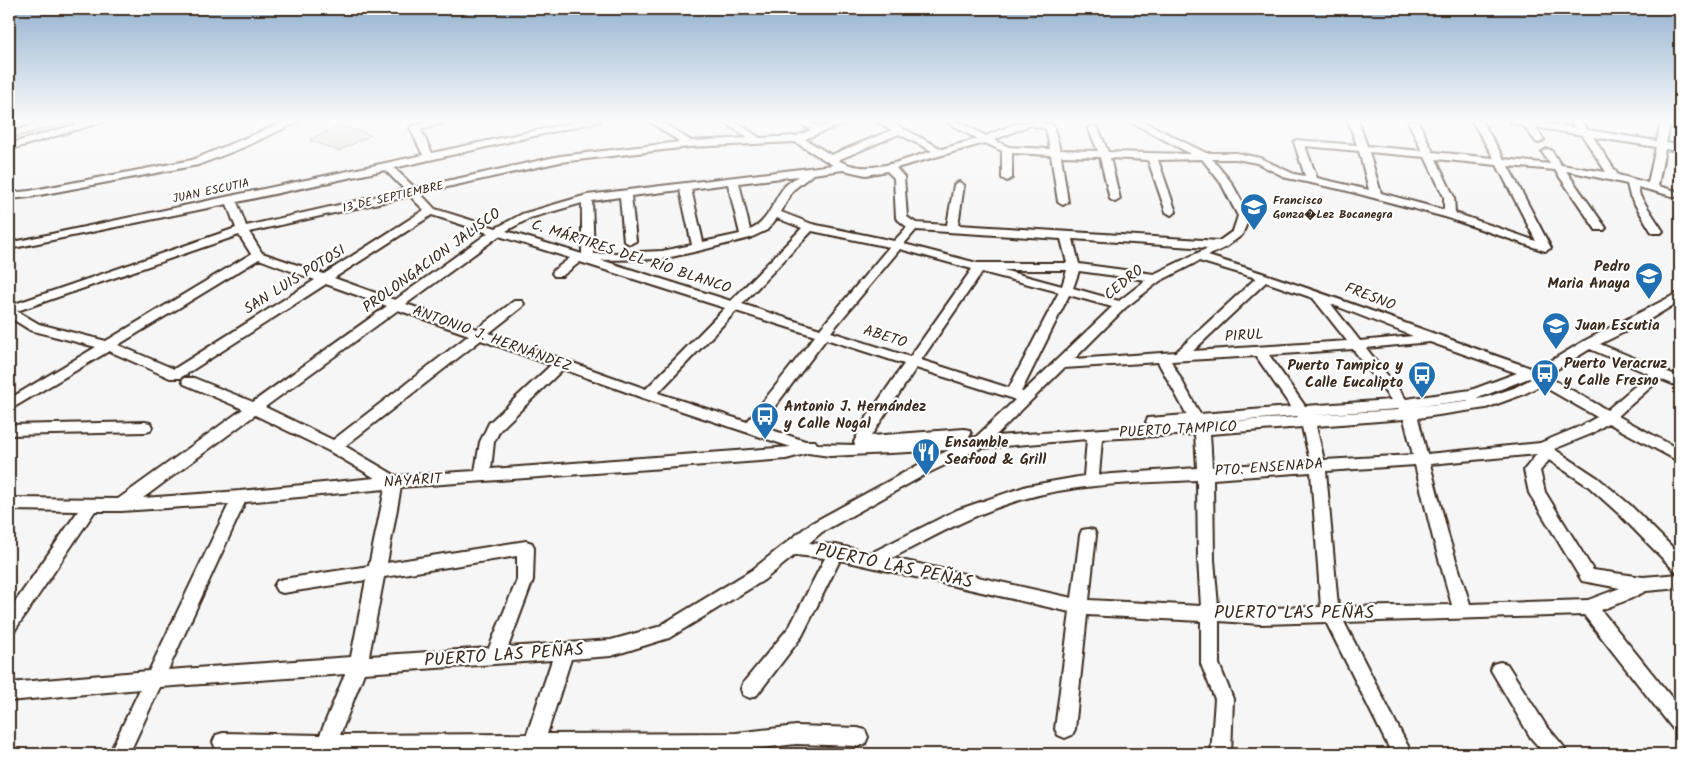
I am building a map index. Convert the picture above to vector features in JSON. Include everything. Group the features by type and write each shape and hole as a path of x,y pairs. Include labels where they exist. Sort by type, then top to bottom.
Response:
{"street":[{"path":"9,196 29,194 194,162 209,157"},
{"name":"JUAN ESCUTIA","path":"9,246 429,157"},
{"name":"13 DE SEPTIEMBRE","path":"9,311 242,230 560,159 581,157"},
{"path":"827,157 843,167 866,172 925,157"},
{"path":"831,159 837,157"},
{"path":"1007,157 1007,178"},
{"path":"1057,157 1063,202"},
{"path":"1104,157 1115,199"},
{"path":"1143,157 1172,157"},
{"path":"1152,157 1171,212"},
{"name":"CEDRO","path":"985,437 1019,396 1061,364 1121,305 1156,278 1222,245 1238,233 1244,216 1226,182 1205,157"},
{"name":"CEDRO","path":"1239,157 1260,161 1291,176 1376,195 1449,215 1544,248"},
{"path":"1304,157 1312,180"},
{"path":"1366,157 1376,195"},
{"path":"1430,157 1449,198 1449,215"},
{"path":"1446,157 1558,167 1614,177 1680,195"},
{"path":"1498,157 1544,248"},
{"path":"1550,157 1600,228"},
{"path":"1601,157 1614,177"},
{"path":"1652,188 1659,157"},
{"path":"387,166 431,211"},
{"name":"PROLONGACION JALISCO","path":"120,505 498,231 526,216 587,198 843,167"},
{"path":"889,167 899,177 902,218 913,226 1222,245"},
{"path":"558,273 584,257 662,255 746,236 762,228 776,213 789,188 810,171"},
{"path":"733,181 746,236"},
{"path":"1632,183 1634,196 1658,231"},
{"path":"952,229 960,185"},
{"path":"686,187 698,248"},
{"path":"625,194 630,241"},
{"path":"584,257 587,198"},
{"path":"9,405 258,255 242,230 231,200"},
{"name":"C. MÁRTIRES DEL RÍO BLANCO","path":"431,211 584,257 734,307"},
{"name":"SAN LUIS POTOSI","path":"107,345 175,375 328,279 431,211"},
{"path":"776,213 809,228 896,245 1121,305"},
{"path":"750,428 822,334 913,226"},
{"path":"648,395 809,228"},
{"path":"1019,396 1072,278 1074,267 1066,236"},
{"name":"ANTONIO J. HERNÁNDEZ","path":"258,255 648,395 785,439 810,444"},
{"name":"FRESNO","path":"1198,256 1366,312 1430,338 1540,373 1607,417 1680,457"},
{"path":"980,266 1074,267 1156,278"},
{"path":"862,442 870,424 914,364 980,266"},
{"path":"1179,357 1264,277"},
{"path":"1317,295 1406,409 1422,459 1441,538 1463,611"},
{"name":"PUERTO TAMPICO","path":"810,444 830,451 897,449 985,437 1200,424 1486,403 1519,390 1540,373 1589,344 1642,318 1680,296"},
{"path":"334,447 518,304"},
{"name":"ABETO","path":"734,307 1019,396"},
{"path":"9,311 35,327 107,345"},
{"name":"PIRUL","path":"1061,364 1357,345 1430,338"},
{"path":"1589,344 1680,382"},
{"path":"1260,351 1305,416 1318,465 1330,613 1402,754"},
{"path":"1162,358 1200,424 1205,472 1210,664 1224,699 1222,754"},
{"path":"482,476 487,442 494,427 560,364"},
{"name":"PTO. ENSENADA","path":"871,561 963,514 1027,492 1091,481 1205,472 1505,454 1545,449 1586,430 1607,417 1660,373"},
{"path":"189,381 254,408 334,447 394,482 358,666 324,750"},
{"name":"PUERTO TAMPICO","path":"810,444 1096,434 1200,424"},
{"path":"9,430 145,427"},
{"path":"1091,481 1096,434"},
{"path":"793,548 816,528 841,513 985,437"},
{"name":"NAYARIT","path":"9,504 120,505 240,497 394,482 786,454 810,444"},
{"path":"1643,584 1588,576 1537,493 1532,470 1545,449 1593,482 1624,509 1680,565"},
{"path":"119,754 240,497"},
{"path":"9,625 90,505"},
{"path":"1065,728 1088,536"},
{"path":"283,586 526,548 525,580 495,657"},
{"name":"PUERTO LAS PEÑAS","path":"9,692 154,679 611,648 663,633 758,575 793,548 836,552 1080,608 1260,616 1588,607 1624,594 1643,584 1680,580"},
{"path":"750,689 796,631 836,552"},
{"path":"1588,607 1680,723"},
{"path":"534,743 564,651"},
{"path":"1500,670 1538,731 1557,754"},
{"path":"222,742 324,750 534,743 735,748 796,735 858,737"}],"place":[{"name":"Francisco Gonza�Lez Bocanegra","path":"1254,231"},
{"name":"Pedro Maria Anaya","path":"1649,300"},
{"name":"Juan Escutia","path":"1556,350"},
{"name":"Puerto Veracruz y Calle Fresno","path":"1545,397"},
{"name":"Puerto Tampico y Calle Eucalipto","path":"1422,399"},
{"name":"Antonio J. Hernández y Calle Nogal","path":"765,440"},
{"name":"Ensamble Seafood & Grill","path":"926,476"}]}
